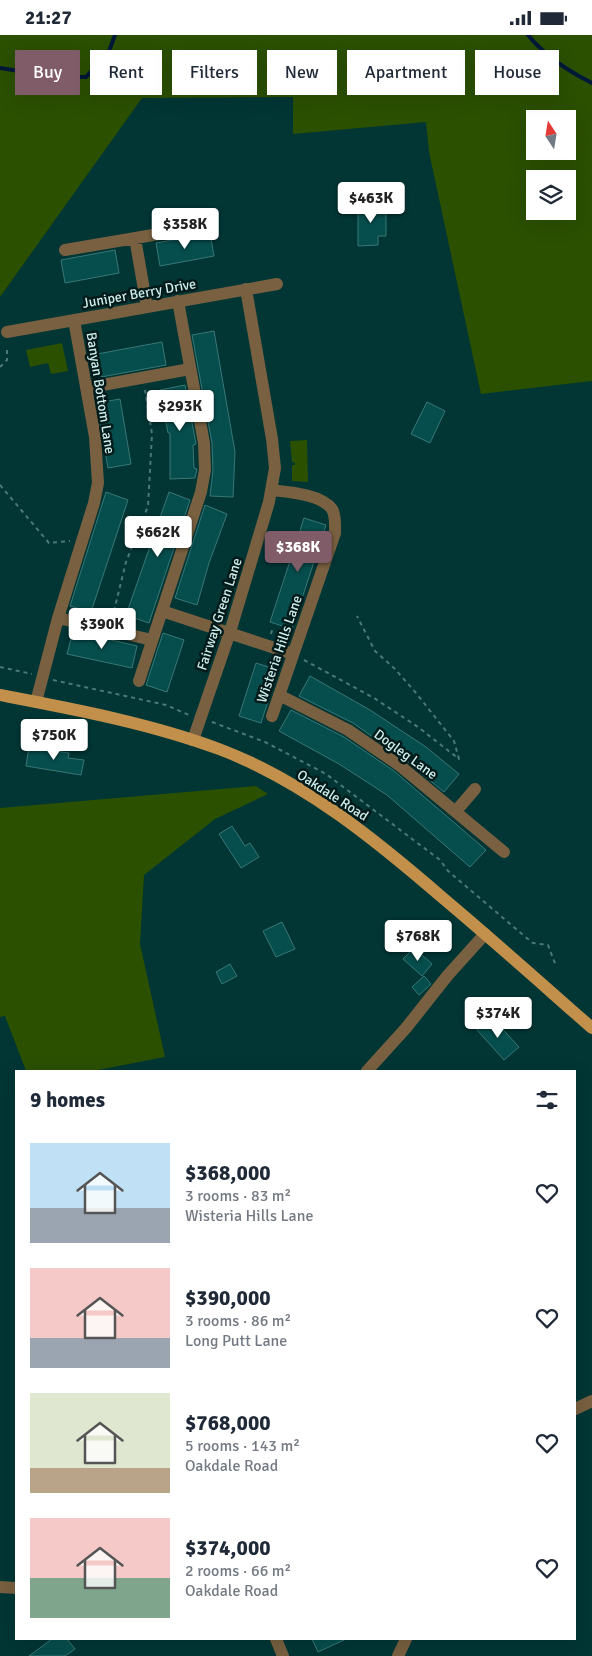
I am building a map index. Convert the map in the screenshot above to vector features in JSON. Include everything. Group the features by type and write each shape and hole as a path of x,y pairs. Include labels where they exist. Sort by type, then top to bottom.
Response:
{"main road":[{"name":"Oakdale Road","path":"0,695 116,719 193,741 220,749 273,774 346,819 385,848 592,1028"}],"street":[{"path":"65,250 206,226"},
{"path":"135,238 147,307"},
{"name":"Juniper Berry Drive","path":"7,332 277,283"},
{"name":"Fairway Green Lane","path":"193,741 230,632 271,490 275,468 272,439 246,289"},
{"path":"139,681 201,492 205,470 204,443 178,301"},
{"name":"Banyan Bottom Lane","path":"36,702 41,677 94,503 98,483 96,437 74,320"},
{"path":"86,388 190,369"},
{"name":"Wisteria Hills Lane","path":"271,490 290,492 326,503 332,510 335,520 334,533 297,657 279,695 272,716"},
{"path":"162,611 230,632 297,657"},
{"path":"58,618 152,639"},
{"name":"Dogleg Lane","path":"279,695 348,731 399,765 504,852"},
{"path":"456,811 476,789"},
{"path":"368,1070 485,934"},
{"path":"576,1409 592,1401"},
{"path":"0,1587 15,1587"},
{"path":"276,1640 283,1656"},
{"path":"398,1656 406,1640"}],"path":[{"path":"0,367 8,358 7,349"},
{"path":"111,624 126,562 148,506 152,434 144,384"},
{"path":"0,485 49,543 72,540"},
{"path":"297,657 374,698 418,727 459,759 457,747 448,733 395,669 375,651 357,616"},
{"path":"0,667 166,705 190,716"},
{"path":"208,721 265,743 326,774 440,860 448,871 529,941 548,945 556,965"}],"green space":[{"path":"0,35 592,35 592,381 481,394 429,152 426,122 293,134 293,97 142,98 0,297"},
{"path":"62,343 68,371 51,374 48,363 30,367 26,350"},
{"path":"307,440 308,482 292,481 292,465 295,465 295,463 292,462 290,441"},
{"path":"256,786 268,794 215,819 144,875 140,944 165,1057 98,1070 26,1070 5,1016 0,1017 0,808"}],"building":[{"path":"358,203 378,203 378,211 386,211 386,236 378,236 378,245 358,246"},
{"path":"210,233 214,256 160,266 156,243"},
{"path":"115,250 119,273 65,283 61,260"},
{"path":"214,331 235,452 233,497 210,496 213,470 212,443 192,335"},
{"path":"162,342 166,365 101,377 97,354"},
{"path":"185,385 196,444 193,445 194,468 197,469 195,478 170,479 170,433 168,433 160,390"},
{"path":"120,399 131,464 108,468 97,403"},
{"path":"427,402 445,411 430,443 411,434"},
{"path":"106,492 128,500 91,612 70,606"},
{"path":"169,492 190,500 149,623 126,615"},
{"path":"205,505 227,514 209,563 197,605 175,598"},
{"path":"304,518 326,525 292,629 270,622"},
{"path":"73,631 137,646 132,668 67,654"},
{"path":"163,633 184,640 167,692 146,685"},
{"path":"256,663 278,670 261,723 239,716"},
{"path":"310,676 370,710 426,747 459,774 444,792 404,759 353,723 299,696"},
{"path":"291,710 344,737 394,771 486,850 470,867 387,795 339,764 279,731"},
{"path":"29,747 69,753 68,758 84,760 81,775 26,766"},
{"path":"232,826 245,846 250,843 259,857 241,868 219,834"},
{"path":"282,922 295,949 276,957 263,931"},
{"path":"414,948 432,964 422,976 403,959"},
{"path":"230,964 237,976 222,984 216,972"},
{"path":"424,976 431,984 419,995 412,987"},
{"path":"491,1017 519,1047 504,1060 477,1030"},
{"path":"51,1640 68,1640 75,1649 65,1656 29,1656"},
{"path":"312,1640 344,1640 318,1652"}],"waterway":[{"path":"0,68 57,77 86,77 108,54 115,35"},
{"path":"528,35 557,62 592,83"}]}
